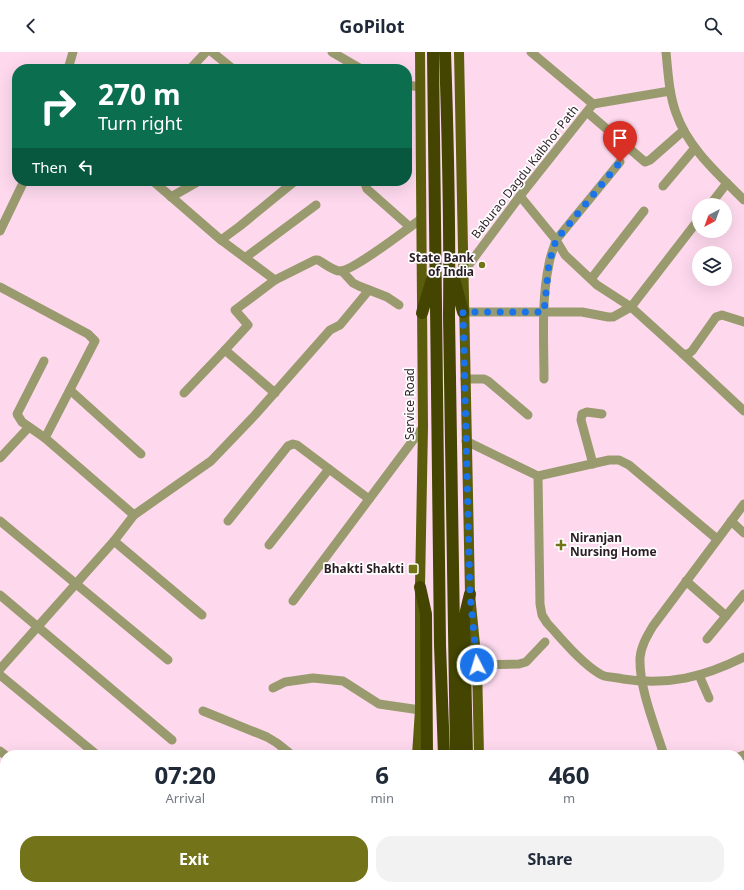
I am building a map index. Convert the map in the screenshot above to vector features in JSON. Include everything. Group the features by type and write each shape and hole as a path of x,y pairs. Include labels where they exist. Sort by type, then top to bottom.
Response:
{"highway":[{"path":"433,52 440,645 444,750"},
{"path":"445,52 450,262 449,316 456,750"},
{"path":"450,262 463,312"},
{"path":"422,313 436,264"},
{"path":"420,587 426,614 427,750"},
{"path":"468,750 464,619 470,594"}],"main road":[{"name":"Service Road","path":"417,750 420,710 420,587 424,427 420,52"},
{"path":"459,52 462,274 470,594 477,665 479,750"}],"street":[{"path":"69,64 73,52"},
{"path":"195,64 206,52"},
{"path":"212,52 227,64"},
{"path":"332,52 352,64"},
{"path":"531,52 593,104 670,91"},
{"path":"666,52 670,91 675,112 683,131 695,148 744,200"},
{"path":"412,86 420,87"},
{"name":"Baburao Dagdu Kalbhor Path","path":"462,274 520,196 593,104"},
{"path":"587,112 645,162 650,160 683,131"},
{"path":"663,186 695,148"},
{"path":"544,379 544,312 549,263 556,240 620,162"},
{"path":"715,198 727,183"},
{"path":"0,231 4,212 21,186"},
{"path":"158,186 221,240 246,257 275,280"},
{"path":"171,197 190,186"},
{"path":"221,240 289,186"},
{"path":"366,186 367,189 410,227"},
{"path":"520,196 556,240 565,255 597,285 631,308 744,411"},
{"path":"246,257 316,205"},
{"path":"591,279 644,211"},
{"path":"342,271 375,252 421,219"},
{"path":"463,312 582,312 613,317 631,308 692,228"},
{"path":"184,393 248,325 235,310 275,280 313,260 318,260 338,271 342,271 353,283 387,297 399,305"},
{"path":"0,287 88,334 95,341 45,438"},
{"path":"0,669 114,541 134,515 211,461 275,393 330,330 340,325 369,290"},
{"path":"683,354 688,354 692,351 716,317 722,315 744,322"},
{"path":"225,350 275,393"},
{"path":"44,361 17,414 22,422 45,438 134,515"},
{"path":"465,379 484,379 488,381 528,415"},
{"path":"70,390 141,454"},
{"path":"593,464 581,420 582,414 587,412 602,414"},
{"path":"0,458 29,427"},
{"path":"293,601 424,427"},
{"path":"466,440 538,476 619,460 629,465 717,539"},
{"path":"228,521 288,446 293,444 297,444 370,499"},
{"path":"269,545 329,469"},
{"path":"538,476 540,604 542,615 547,624 591,668 602,675 642,682 661,682 699,675 722,668 744,657"},
{"path":"662,750 642,682 640,657 644,641 653,626 744,504"},
{"path":"0,521 168,660"},
{"path":"731,521 744,533"},
{"path":"114,541 202,615"},
{"path":"686,581 726,616"},
{"path":"707,639 744,594"},
{"path":"0,595 172,740"},
{"path":"477,665 520,664 526,662 545,642"},
{"path":"0,675 91,750"},
{"path":"699,675 709,698"},
{"path":"273,688 285,682 313,678 342,681 379,704 420,710"},
{"path":"203,712 267,737 286,750"}],"place":[{"name":"State Bank of India","path":"482,265"},
{"name":"Niranjan Nursing Home","path":"561,545"},
{"name":"Bhakti Shakti","path":"413,569"}],"route":[{"path":"477,665 470,594 463,312 544,312 546,280 549,263 556,240 620,162"}]}
